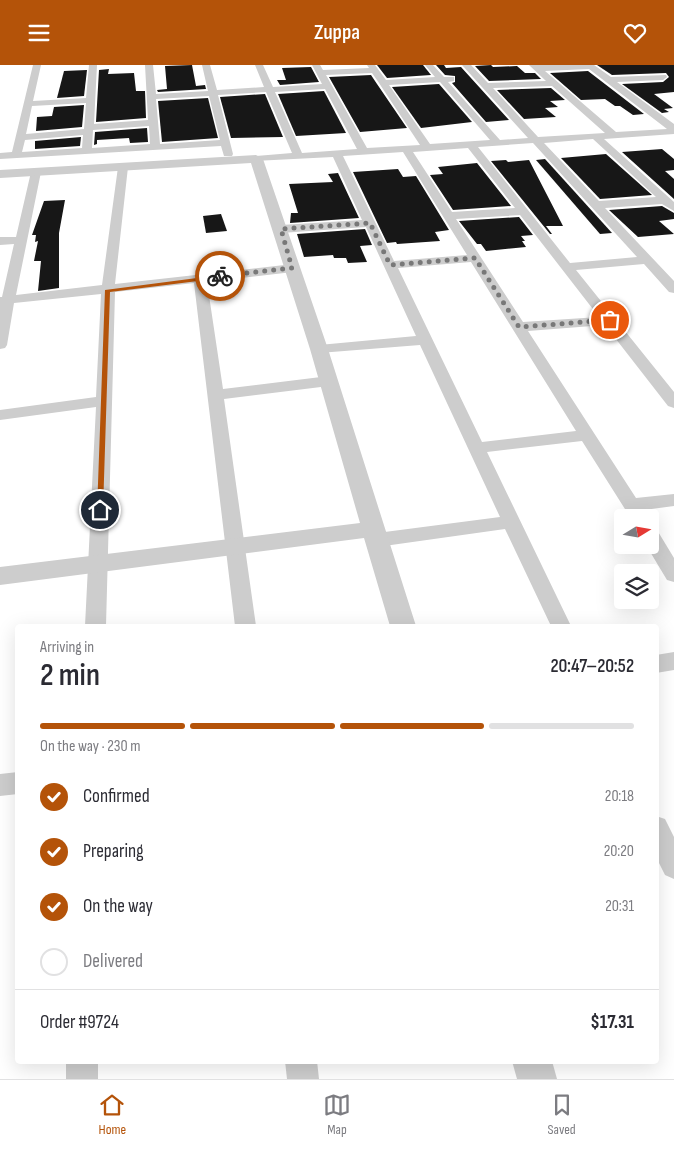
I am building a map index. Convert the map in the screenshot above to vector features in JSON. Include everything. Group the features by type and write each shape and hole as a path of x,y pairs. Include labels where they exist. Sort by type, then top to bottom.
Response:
{"street":[{"path":"16,155 38,65"},
{"path":"87,151 93,65"},
{"path":"149,65 155,147"},
{"path":"206,65 230,161"},
{"path":"258,65 298,156"},
{"path":"429,65 498,143"},
{"path":"466,65 469,78"},
{"path":"535,67 590,66 674,130"},
{"path":"535,67 614,135"},
{"path":"364,152 318,69 372,68 427,148"},
{"path":"651,69 669,81 674,81"},
{"path":"609,80 663,77"},
{"path":"383,83 469,78 486,86 674,289"},
{"path":"486,86 553,83"},
{"path":"151,97 327,86"},
{"path":"28,104 90,100"},
{"path":"21,137 153,123"},
{"path":"0,174 230,161 674,130"},
{"path":"657,132 668,141"},
{"path":"595,137 674,208"},
{"path":"0,156 224,143"},
{"path":"471,145 674,403"},
{"path":"406,149 635,509"},
{"path":"337,154 560,624"},
{"path":"256,159 320,349 402,624"},
{"path":"96,624 102,401 108,290 123,167"},
{"path":"0,345 4,301 21,240 36,172"},
{"path":"595,205 665,200"},
{"path":"448,216 524,211"},
{"path":"281,229 370,223"},
{"path":"0,241 21,240"},
{"path":"390,265 475,258"},
{"path":"568,267 646,260"},
{"path":"4,301 292,268"},
{"path":"200,279 246,624"},
{"path":"519,327 610,320"},
{"path":"320,349 425,340"},
{"path":"215,395 329,381"},
{"path":"0,415 102,401"},
{"path":"476,448 587,435"},
{"path":"643,509 674,500"},
{"path":"0,576 236,548 510,522"},
{"path":"659,550 674,575"},
{"path":"659,664 674,661"},
{"path":"0,785 15,783"},
{"path":"659,834 674,866"},
{"path":"82,1064 82,1079"},
{"path":"301,1064 303,1079"},
{"path":"533,1064 537,1079"}],"building":[{"path":"192,65 196,86 205,85 206,89 158,92 157,90 167,89 165,66"},
{"path":"377,65 423,65 431,75 387,78"},
{"path":"436,65 444,65 446,68 461,67 509,120 486,122 452,83 455,82 455,76 445,75"},
{"path":"491,65 493,67 517,66 525,73 535,73 541,79 489,81 475,66"},
{"path":"597,65 674,65 674,92 654,94 673,108 664,109 669,112 662,113 622,84 663,82 669,77 666,73 612,75"},
{"path":"311,67 319,82 280,85 277,80 286,80 282,68"},
{"path":"109,69 108,74 134,73 136,91 145,91 146,118 96,122 99,70"},
{"path":"87,70 84,96 57,98 64,71"},
{"path":"588,71 644,114 633,115 605,99 581,100 550,73"},
{"path":"371,75 407,128 360,132 329,77"},
{"path":"439,84 472,122 421,128 392,87"},
{"path":"551,88 565,100 550,101 558,107 545,108 556,117 524,119 497,90"},
{"path":"324,91 346,133 296,136 278,94"},
{"path":"265,94 283,137 231,138 220,97"},
{"path":"208,98 218,138 162,142 158,101"},
{"path":"84,105 82,127 36,131 37,117 52,116 54,107"},
{"path":"147,128 148,142 130,143 129,138 97,140 97,144 94,145 95,132"},
{"path":"81,137 80,146 35,149 35,141"},
{"path":"662,149 674,159 674,170 665,171 674,179 674,199 622,152"},
{"path":"606,154 652,195 600,199 561,158"},
{"path":"545,159 612,233 600,234 536,160"},
{"path":"506,160 508,162 529,160 563,226 546,226 552,234 550,234 491,161"},
{"path":"477,163 511,206 453,210 430,175 443,174 438,167"},
{"path":"398,169 403,177 416,176 449,230 435,232 440,241 387,243 353,172"},
{"path":"338,173 359,218 290,223 291,213 298,213 289,184 333,182 328,174"},
{"path":"65,200 59,233 59,288 38,291 41,261 34,261 38,241 35,242 36,235 32,235 44,201"},
{"path":"662,206 674,213 674,219 659,221 674,234 638,237 609,210"},
{"path":"221,214 227,231 206,233 203,216"},
{"path":"519,217 533,235 521,236 525,241 522,241 526,247 486,251 481,244 477,244 459,221"},
{"path":"365,229 372,245 360,246 367,262 348,263 346,258 334,258 333,255 304,257 297,234"}],"way so far":[{"path":"220,276 292,268 281,229 370,223 390,265 475,258 519,327 610,320"}],"route":[{"path":"100,510 102,401 108,290 220,276"}]}
